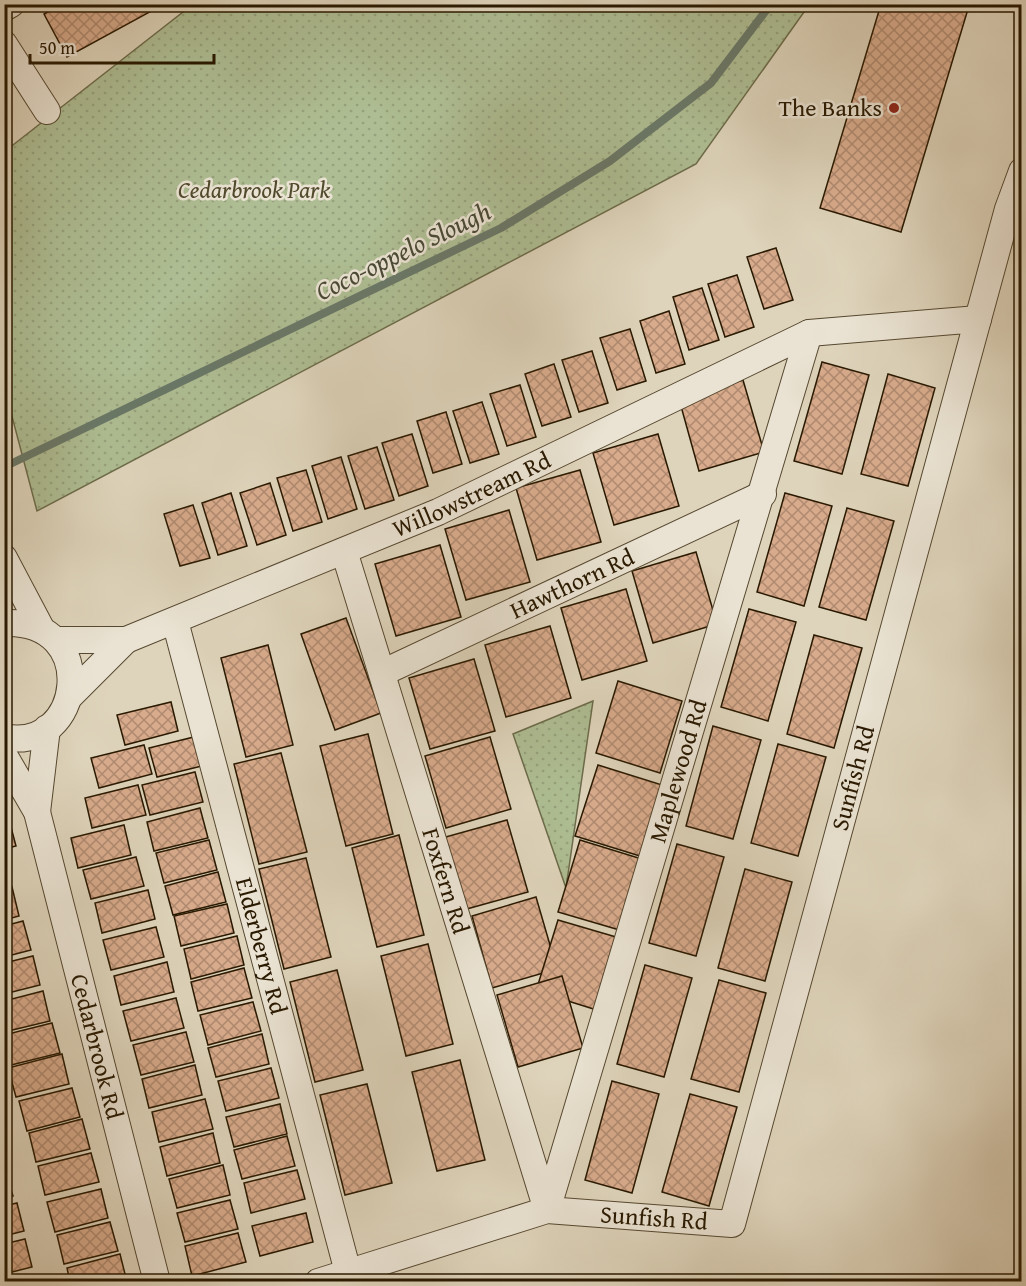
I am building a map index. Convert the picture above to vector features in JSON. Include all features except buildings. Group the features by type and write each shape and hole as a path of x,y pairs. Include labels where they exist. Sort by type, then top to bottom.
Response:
{"street":[{"path":"4,9 11,4"},
{"path":"4,44 47,111"},
{"path":"808,333 978,319 1008,209 1022,171"},
{"name":"Sunfish Rd","path":"547,1210 732,1224 978,319"},
{"name":"Maplewood Rd","path":"547,1210 763,494 808,333"},
{"name":"Willowstream Rd","path":"126,640 438,512 808,333"},
{"name":"Hawthorn Rd","path":"382,673 763,494"},
{"name":"Foxfern Rd","path":"344,551 547,1210"},
{"path":"4,558 49,634 68,657 72,676 70,696"},
{"name":"Elderberry Rd","path":"175,621 348,1272"},
{"path":"4,623 22,622 49,634 126,640"},
{"path":"4,737 29,736 47,728 61,714 70,696 126,640"},
{"path":"37,812 47,728"},
{"path":"4,755 37,812"},
{"name":"Cedarbrook Rd","path":"37,812 157,1281"},
{"path":"318,1281 547,1210"}],"green space":[{"name":"Cedarbrook Park","path":"192,5 809,5 696,164 37,511 5,390 4,152"},
{"path":"593,701 566,888 513,734"}],"waterway":[{"name":"Coco-oppelo Slough","path":"4,467 501,228 610,161 711,83 771,4"}],"place":[{"name":"The Banks","path":"894,108"}]}
